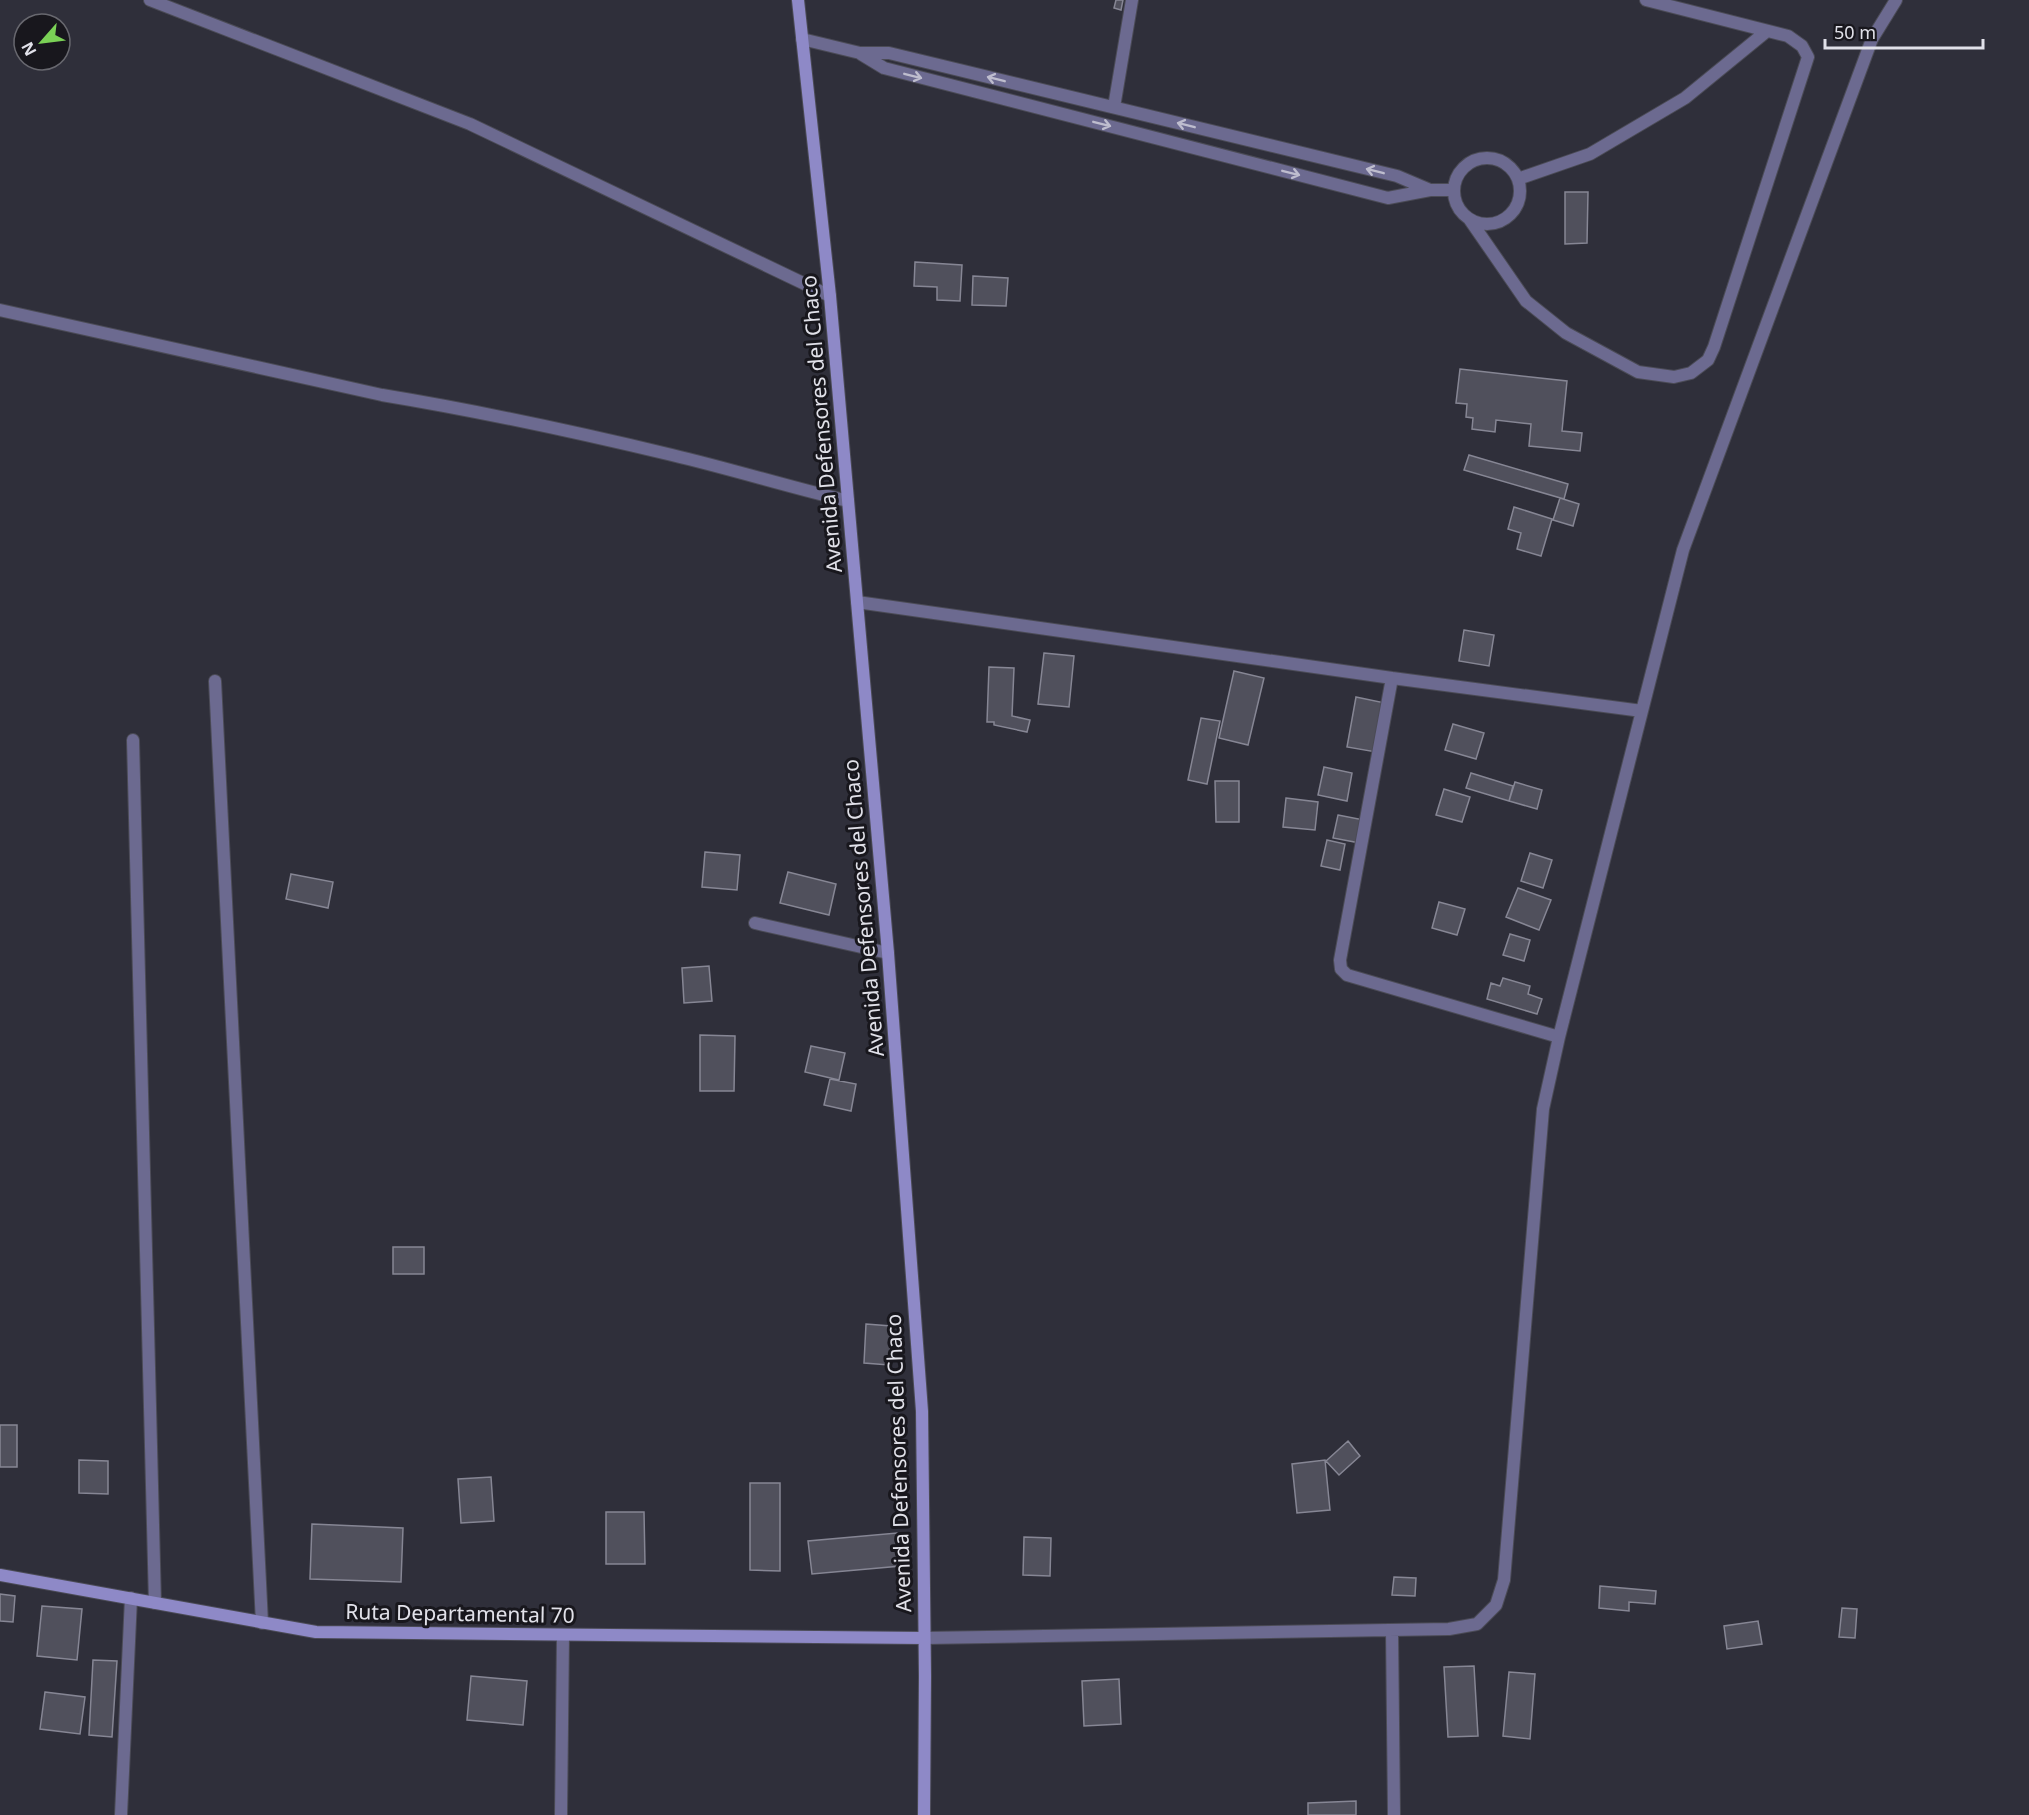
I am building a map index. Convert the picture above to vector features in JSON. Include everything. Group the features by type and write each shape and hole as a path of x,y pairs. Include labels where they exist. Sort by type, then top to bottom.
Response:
{"main road":[{"name":"Avenida Defensores del Chaco","path":"798,0 830,296 888,953 922,1411 924,1815"},
{"name":"Ruta Departamental 70","path":"0,1575 316,1632 924,1638"}],"street":[{"path":"150,0 470,124 830,296"},
{"path":"1114,107 1132,0"},
{"path":"1470,220 1481,224 1493,224 1504,220 1519,202 1521,191 1513,169 1492,157 1470,162 1461,169 1455,179 1453,190 1455,202 1526,301 1566,333 1638,372 1674,377 1691,374 1708,360 1808,57 1802,46 1788,36 1646,0"},
{"path":"924,1638 1449,1629 1477,1624 1496,1605 1504,1580 1543,1109 1559,1037 1683,550 1872,39 1896,0"},
{"path":"1518,179 1590,154 1685,98 1767,31"},
{"path":"802,39 860,53 889,53 1114,107 1397,176 1430,190"},
{"path":"860,53 884,68 1388,198 1430,190 1453,190"},
{"path":"0,310 382,395 438,404 599,438 848,501"},
{"path":"857,602 1642,711"},
{"path":"1392,678 1340,960 1341,969 1347,975 1559,1037"},
{"path":"215,681 262,1623"},
{"path":"133,740 155,1603"},
{"path":"755,923 888,953"},
{"path":"121,1815 131,1598"},
{"path":"1392,1630 1394,1815"},
{"path":"561,1815 563,1635"}],"building":[{"path":"1116,0 1123,0 1121,10 1114,8"},
{"path":"1565,192 1588,192 1587,243 1565,244"},
{"path":"915,262 962,265 960,301 937,300 937,287 914,286"},
{"path":"973,276 1008,278 1006,306 972,305"},
{"path":"1460,369 1567,381 1562,431 1582,433 1580,451 1529,446 1531,424 1496,420 1495,432 1472,429 1473,418 1466,417 1467,404 1456,403"},
{"path":"1469,455 1568,484 1564,499 1464,470"},
{"path":"1560,498 1579,504 1573,526 1553,520"},
{"path":"1514,507 1552,519 1541,556 1517,549 1521,533 1508,529"},
{"path":"1464,630 1494,635 1489,666 1459,661"},
{"path":"1044,653 1074,656 1069,707 1038,704"},
{"path":"989,667 1014,668 1012,716 1030,720 1027,732 987,722"},
{"path":"1234,671 1264,678 1248,745 1219,738"},
{"path":"1356,697 1385,703 1376,752 1347,747"},
{"path":"1201,718 1220,721 1207,784 1188,780"},
{"path":"1453,724 1484,733 1476,759 1445,750"},
{"path":"1324,767 1352,773 1347,801 1318,795"},
{"path":"1471,773 1513,786 1509,801 1466,788"},
{"path":"1215,781 1239,781 1239,822 1216,822"},
{"path":"1515,782 1542,790 1537,809 1509,801"},
{"path":"1444,789 1470,797 1462,822 1436,815"},
{"path":"1286,798 1318,802 1315,830 1283,827"},
{"path":"1338,815 1364,820 1360,843 1333,838"},
{"path":"1327,840 1345,844 1340,870 1321,866"},
{"path":"705,852 740,855 737,890 702,887"},
{"path":"1530,853 1552,860 1543,888 1521,881"},
{"path":"788,872 836,884 829,915 780,903"},
{"path":"291,874 333,882 328,908 286,899"},
{"path":"1518,888 1551,900 1539,930 1506,917"},
{"path":"1439,902 1465,909 1457,935 1432,928"},
{"path":"1510,934 1530,940 1524,961 1503,955"},
{"path":"709,966 712,1001 684,1003 682,968"},
{"path":"1503,978 1530,986 1528,994 1542,999 1537,1014 1487,999 1491,983 1500,986"},
{"path":"700,1035 735,1036 734,1091 700,1091"},
{"path":"811,1046 845,1053 839,1080 805,1072"},
{"path":"830,1079 856,1084 851,1111 824,1105"},
{"path":"393,1247 424,1247 424,1274 393,1274"},
{"path":"866,1324 891,1326 889,1365 864,1363"},
{"path":"0,1425 17,1425 17,1467 0,1467"},
{"path":"1348,1441 1360,1456 1339,1475 1326,1461"},
{"path":"79,1460 108,1461 108,1494 79,1493"},
{"path":"1325,1460 1330,1510 1297,1513 1292,1464"},
{"path":"491,1477 494,1521 461,1523 458,1479"},
{"path":"750,1483 780,1483 780,1571 750,1570"},
{"path":"606,1512 644,1512 645,1564 606,1564"},
{"path":"312,1524 403,1528 401,1582 310,1579"},
{"path":"897,1533 901,1566 812,1574 808,1541"},
{"path":"1024,1537 1051,1538 1050,1576 1023,1575"},
{"path":"1394,1577 1416,1578 1415,1596 1392,1595"},
{"path":"1600,1586 1656,1591 1655,1604 1629,1602 1629,1611 1599,1608"},
{"path":"0,1594 15,1596 13,1622 0,1621"},
{"path":"42,1606 82,1609 77,1660 37,1656"},
{"path":"1842,1608 1857,1609 1855,1638 1839,1637"},
{"path":"1758,1621 1762,1644 1727,1649 1724,1626"},
{"path":"93,1660 117,1661 112,1737 89,1735"},
{"path":"1474,1666 1478,1736 1448,1737 1444,1667"},
{"path":"1509,1672 1535,1674 1530,1739 1503,1736"},
{"path":"471,1676 527,1681 523,1725 467,1720"},
{"path":"1119,1679 1121,1724 1084,1726 1082,1681"},
{"path":"45,1692 85,1697 80,1734 40,1729"},
{"path":"1356,1801 1356,1815 1308,1815 1308,1803"}]}
